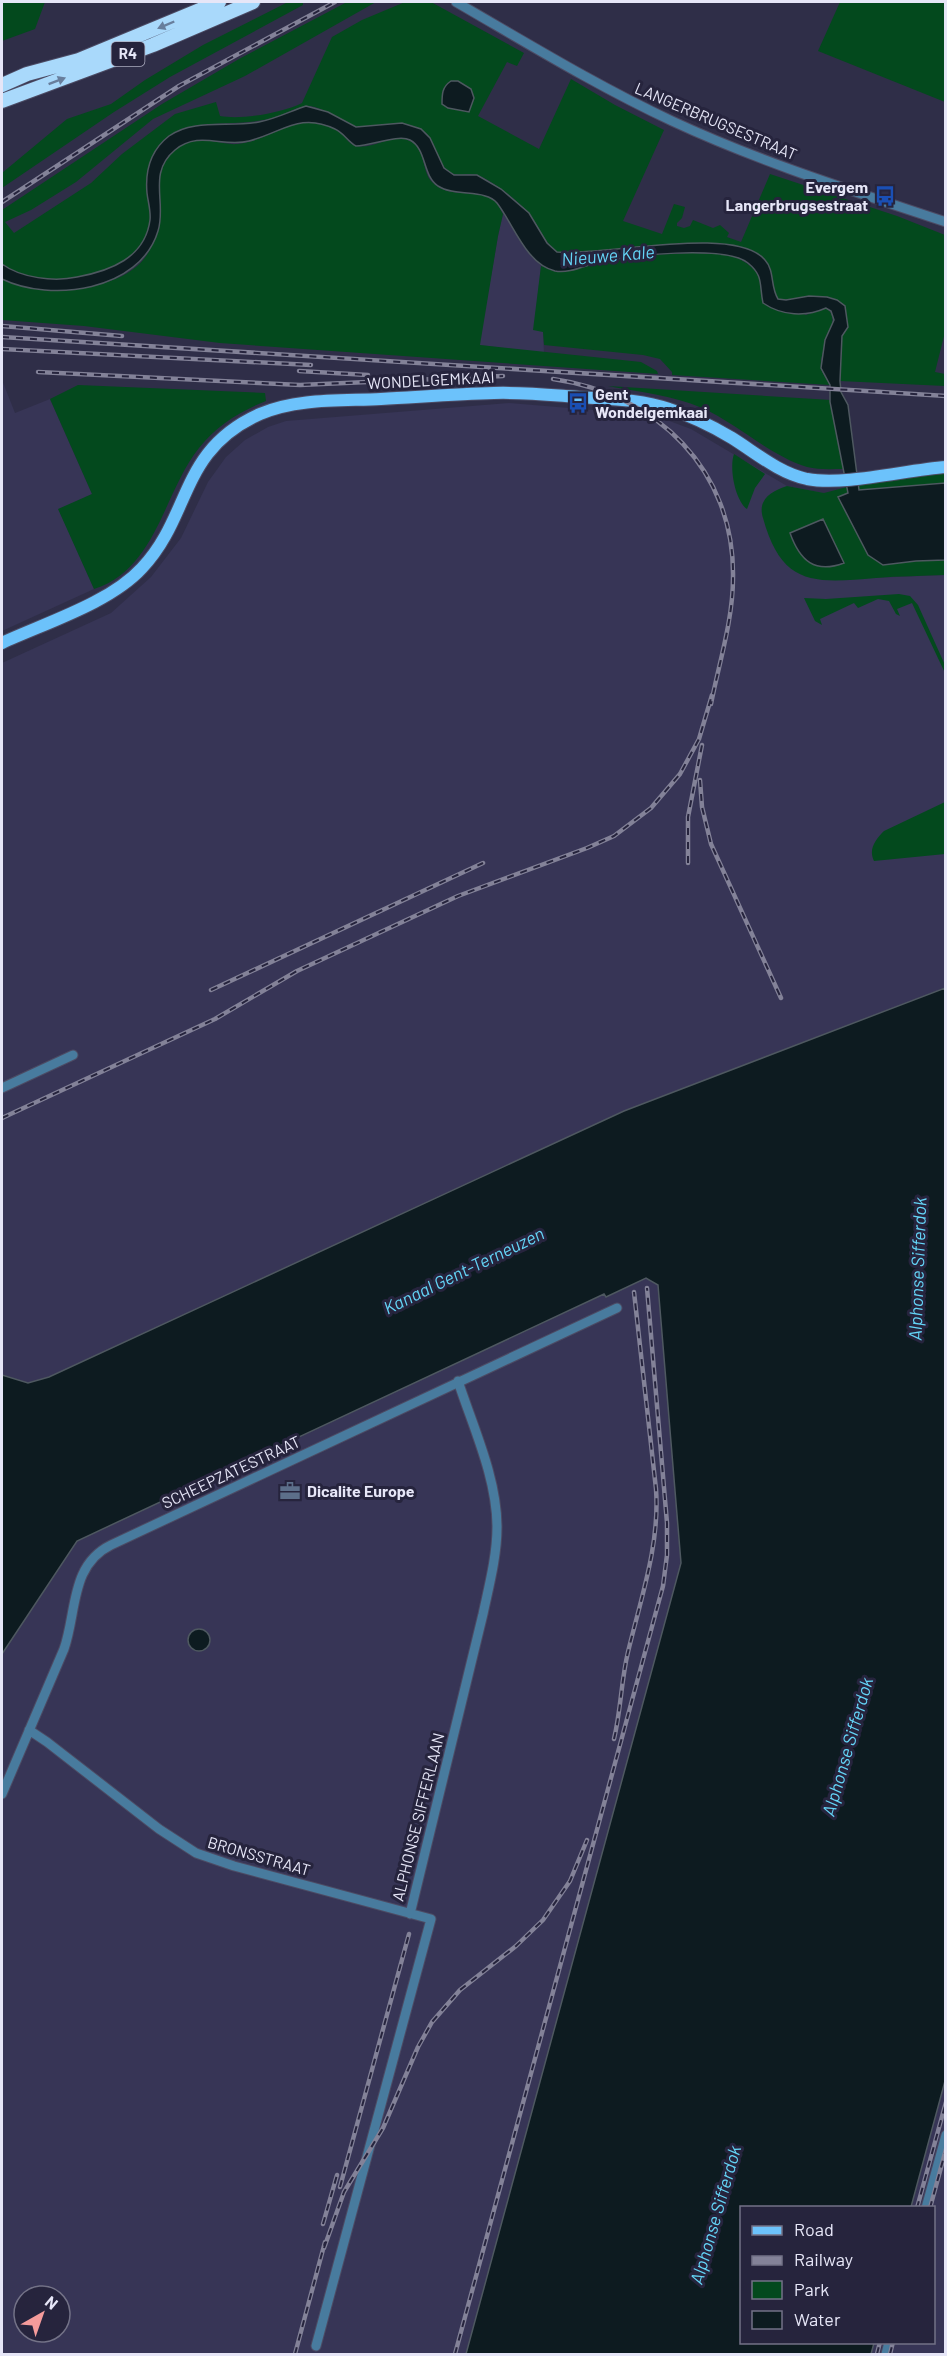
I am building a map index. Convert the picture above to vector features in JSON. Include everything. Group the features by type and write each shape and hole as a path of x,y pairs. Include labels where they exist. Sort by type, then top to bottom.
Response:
{"highway":[{"name":"R4","path":"2,84 27,74 79,60 219,2"},
{"name":"R4","path":"2,101 153,45 253,2"}],"main road":[{"name":"WONDELGEMKAAI","path":"2,643 101,599 126,583 153,555 195,471 215,445 240,424 269,410 282,407 313,403 495,393 642,402 667,408 706,423 792,475 816,480 844,480 945,467"}],"street":[{"name":"LANGERBRUGSESTRAAT","path":"456,2 598,83 673,121 807,176 945,222"},
{"path":"2,1088 73,1055"},
{"name":"SCHEEPZATESTRAAT","path":"2,1794 69,1636 78,1583 95,1555 111,1545 616,1308"},
{"name":"ALPHONSE SIFFERLAAN","path":"315,2346 431,1920 410,1914 492,1576 497,1527 490,1482 458,1381"},
{"name":"BRONSSTRAAT","path":"29,1730 159,1829 196,1853 234,1866 410,1914"},
{"path":"927,2206 945,2135"}],"shaded area":[{"path":"503,214 541,266 534,329 543,331 544,353 479,345"},
{"path":"2,380 15,413 50,399 92,494 59,510 94,589 2,631"},
{"path":"509,403 641,414 664,419 691,429 787,486 824,493 871,578 945,575 945,988 624,1111 49,1377 28,1383 2,1375 2,663 111,613 151,577 181,538 208,482 226,457 245,440 268,427 286,421"},
{"path":"647,1278 658,1285 681,1563 466,2354 2,2354 2,1654 77,1541 604,1294 606,1297"},
{"path":"945,2081 945,2354 871,2354 874,2344 935,2344 935,2206 911,2206"}],"green space":[{"path":"2,2 45,2 35,29 2,41"},
{"path":"288,2 303,2 303,5 170,77 2,188 2,173 67,119 111,104 145,80 203,45"},
{"path":"347,2 376,2 245,76 153,119 76,182 31,210 5,222 14,233 91,183 122,154 175,114 216,102 220,116 262,115 302,103 332,37 362,20 405,2 431,2 524,53 517,66 507,62 478,116 539,149 571,79 664,130 623,221 662,234 674,204 685,207 677,226 684,228 690,226 693,220 713,228 720,225 729,233 727,237 741,242 770,174 897,216 945,235 945,332 935,372 945,374 945,386 840,381 842,336 847,314 795,299 778,299 773,291 773,282 755,252 721,245 683,244 570,253 557,252 548,243 528,212 504,191 480,176 458,175 447,170 430,137 420,129 404,124 351,126 321,109 308,106 266,119 184,128 161,143 151,160 149,169 148,231 135,252 114,266 89,275 58,279 28,276 2,264 2,210 162,104 239,59"},
{"path":"840,2 945,2 945,102 818,51"},
{"path":"308,121 335,129 356,146 370,146 397,139 410,141 415,144 421,154 431,181 438,187 446,191 478,194 494,200 503,214 480,345 641,362 657,371 658,374 220,343 84,326 2,320 2,279 19,285 39,288 84,287 106,283 141,263 151,247 159,222 160,173 170,155 181,144 205,140 238,144"},
{"path":"723,254 747,263 762,279 761,293 806,315 826,308 831,313 832,327 823,352 821,367 830,385 672,375 660,359 643,355 544,345 543,332 533,330 541,266 558,272 632,256"},
{"path":"78,385 265,393 266,401 229,420 206,440 187,466 157,528 132,565 115,579 94,589 58,509 92,494 50,399"},
{"path":"608,386 831,400 844,469 812,468 793,462 728,422 691,404 656,394"},
{"path":"734,454 765,474 755,488 747,509 739,499 734,483 732,467"},
{"path":"945,473 945,483 859,491 859,484"},
{"path":"787,486 824,493 847,487 848,493 838,498 916,561 945,560 945,575 835,580 804,576 791,569 780,557 771,541 762,511 767,497"},
{"path":"899,594 910,596 918,605 945,665 945,673 912,603 897,609 900,616 896,614 889,601 878,599 858,608 854,603 820,619 822,625 815,621 804,598 826,599"},
{"path":"945,802 945,854 874,861 872,848 884,831"}],"water":[{"path":"451,81 458,81 471,89 474,98 469,112 448,108 442,104 443,91"},
{"name":"Nieuwe Kale","path":"306,106 328,112 356,127 402,123 421,129 430,138 444,168 454,175 477,175 501,189 529,213 547,243 557,252 667,244 726,244 749,250 765,260 770,269 778,299 809,296 837,300 845,306 848,327 842,336 840,381 841,392 848,405 859,490 945,483 945,560 883,565 868,555 838,497 848,493 830,402 830,385 821,368 825,340 834,320 831,311 826,308 810,313 794,314 770,307 763,303 757,272 748,263 720,254 653,254 600,262 560,272 545,267 528,252 497,203 492,199 438,186 429,175 419,149 410,140 399,138 356,146 335,129 312,122 292,125 239,143 202,140 184,144 175,150 162,168 158,231 148,251 133,267 114,279 68,290 45,290 22,286 2,279 2,264 28,276 58,279 102,271 124,260 141,244 147,233 150,220 147,193 148,169 154,154 169,136 179,130 201,125 259,122"},
{"path":"823,519 844,563 825,567 817,566 804,558 794,543 790,533"},
{"path":"945,988 945,2081 911,2206 740,2206 740,2344 874,2344 871,2354 466,2354 681,1563 658,1285 646,1278 606,1297 604,1294 77,1541 2,1654 2,1375 28,1383 49,1377 624,1111"},
{"path":"199,1629 207,1632 210,1640 207,1648 199,1651 191,1648 188,1640 191,1632"}],"railway":[{"path":"2,202 179,86 335,2"},
{"path":"2,326 122,336"},
{"path":"2,337 946,396"},
{"path":"2,349 311,365"},
{"path":"299,371 368,375"},
{"path":"38,372 300,385 503,376"},
{"path":"553,379 591,387 625,401 656,420 683,444 704,472 720,503 730,539 733,578 728,626 711,704"},
{"path":"2,1118 215,1019 297,971 458,896 614,836 651,808 680,774 699,739 712,695"},
{"path":"688,863 688,817 702,745"},
{"path":"700,780 702,807 711,844 781,998"},
{"path":"211,990 483,863"},
{"path":"455,2354 663,1586 667,1555 667,1523 647,1288"},
{"path":"614,1739 626,1663 652,1551 656,1510 656,1489 634,1292"},
{"path":"324,2248 344,2192 383,2128 418,2047 432,2022 460,1990 516,1946 543,1920 570,1881 587,1840"},
{"path":"340,2187 409,1934"},
{"path":"918,2206 946,2102"},
{"path":"931,2206 946,2149"},
{"path":"323,2224 337,2175"},
{"path":"295,2354 325,2242"},
{"path":"877,2354 880,2344"},
{"path":"890,2354 892,2344"}],"place":[{"name":"Evergem Langerbrugsestraat","path":"885,196"},
{"name":"Gent Wondelgemkaai","path":"578,403"},
{"name":"Dicalite Europe","path":"290,1491"}],"water label":[{"name":"Alphonse Sifferdok","path":"918,1269"},
{"name":"Kanaal Gent-Terneuzen","path":"464,1271"},
{"name":"Alphonse Sifferdok","path":"848,1747"},
{"name":"Alphonse Sifferdok","path":"716,2215"}]}
